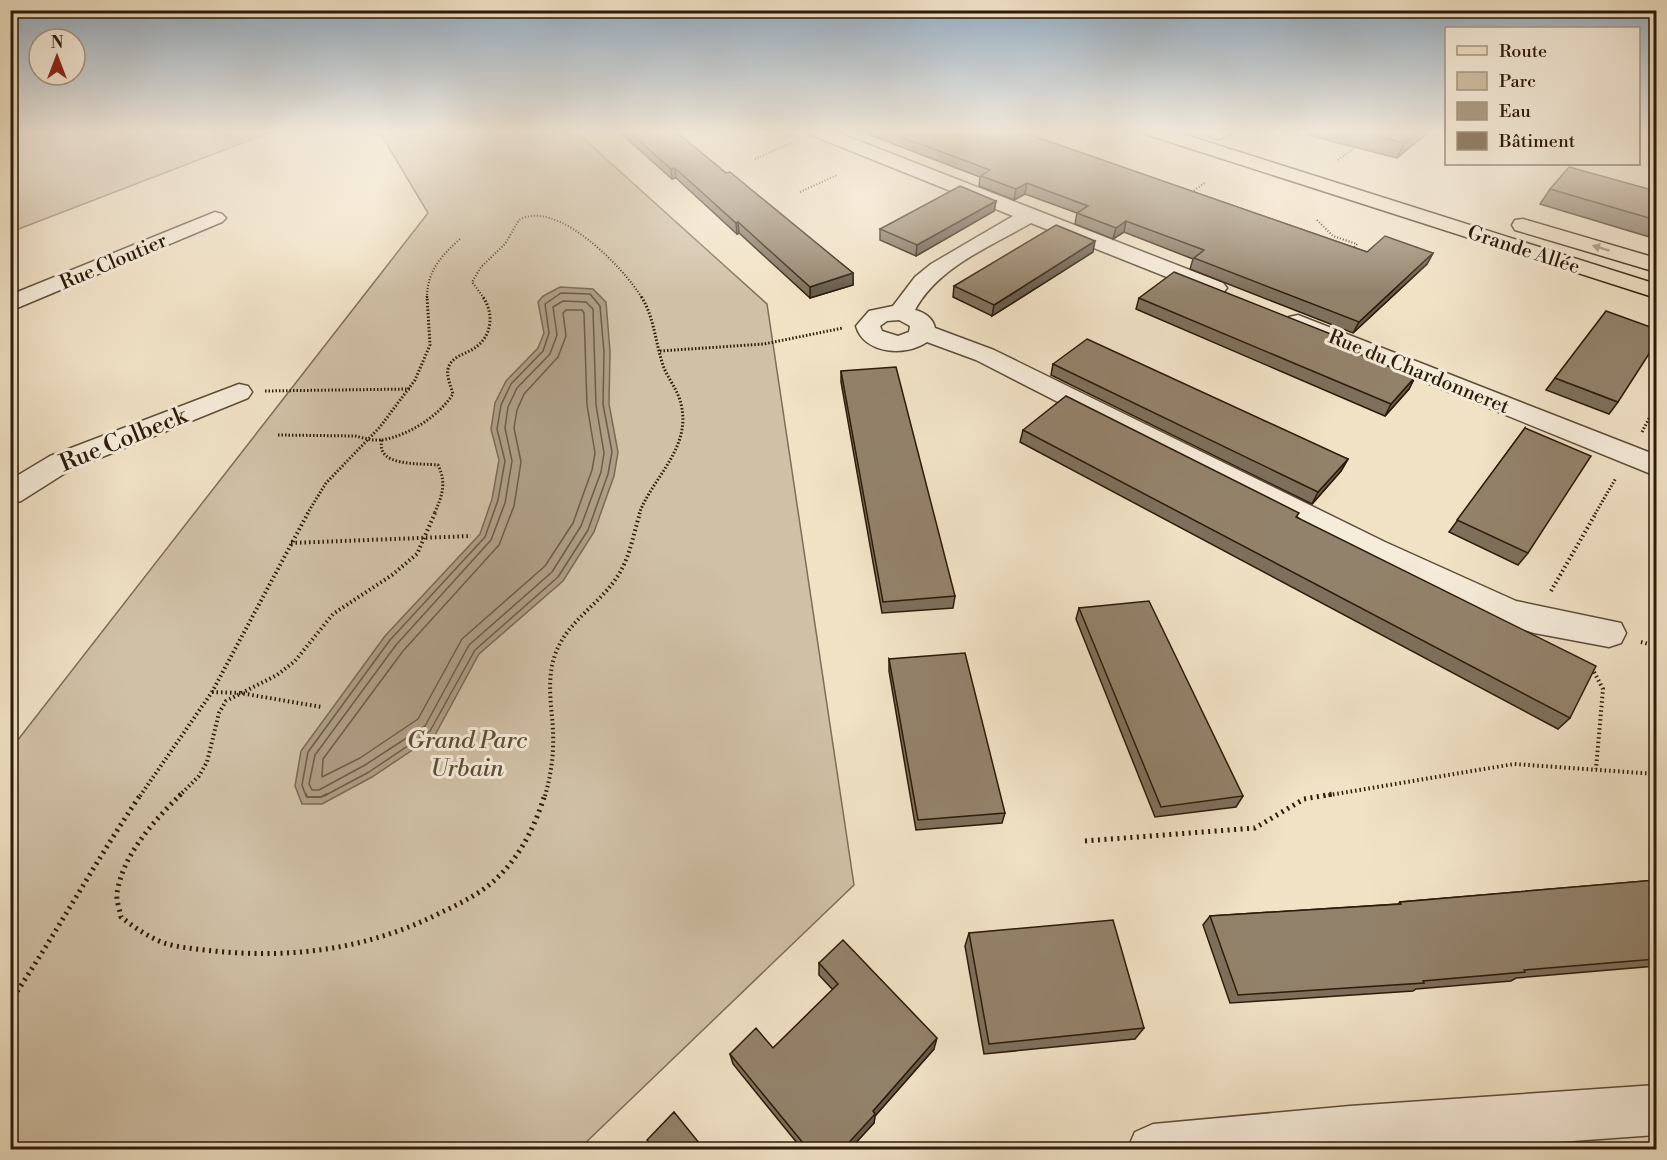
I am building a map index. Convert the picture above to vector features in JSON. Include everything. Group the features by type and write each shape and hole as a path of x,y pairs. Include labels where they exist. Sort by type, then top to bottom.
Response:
{"main road":[{"name":"Grande Allée","path":"1321,184 1656,291"},
{"name":"Grande Allée","path":"1505,219 1656,265"}],"street":[{"path":"951,184 1234,296"},
{"path":"1030,215 930,274 909,296 912,322 985,355 1374,550 1506,611 1534,620 1609,633"},
{"name":"Rue Cloutier","path":"10,304 215,218"},
{"name":"Rue du Chardonneret","path":"1277,314 1656,466"},
{"name":"Rue Colbeck","path":"10,494 60,463 239,392"},
{"path":"1153,1149 1350,1131 1656,1110"}],"path":[{"path":"800,192 817,184"},
{"path":"1187,196 1203,184"},
{"path":"278,435 355,436 367,440 382,440 431,419 450,401 453,394 447,373 449,365 457,357 477,347 486,335 491,319 489,305 476,288 472,278 503,247 515,224 529,216 543,214 590,240 635,285 654,323 664,372 681,402 681,432 675,451 643,504 626,562 616,580 568,628 556,650 550,672 554,745 550,772 533,826 514,858 492,884 399,934 361,945 315,953 276,956 169,945 136,928 121,917 117,895 126,866 141,839 157,818 199,776 207,762 219,713 226,701 277,675 295,661 333,614 407,563 417,554 425,538 439,504 444,486 443,475 438,465 391,460 382,454 382,440"},
{"path":"1317,220 1333,236 1357,244 1350,252"},
{"path":"10,1002 49,945 104,848 212,692 290,543 326,483 393,413 411,389 426,360 431,334 426,290 429,275 443,252 460,239"},
{"path":"660,351 764,344 842,328"},
{"path":"239,392 411,389"},
{"path":"1534,620 1629,455"},
{"path":"290,543 471,536"},
{"path":"1571,627 1603,689 1596,769"},
{"path":"212,692 240,693 322,707"},
{"path":"1085,841 1255,828 1304,799 1514,764 1656,774"}],"green space":[{"path":"11,184 135,184 11,232"},
{"name":"Grand Parc Urbain","path":"411,184 634,184 767,304 854,885 579,1149 11,1149 10,750 428,213"}],"water":[{"path":"560,287 593,289 606,302 610,351 609,404 618,452 614,476 594,532 563,581 479,654 435,735 372,777 322,804 302,804 295,786 301,751 385,636 480,534 492,499 499,460 491,429 495,403 506,381 538,348 544,333 538,302 543,296"}],"building":[{"path":"693,184 745,184 853,273 810,287 738,222 736,223"},
{"path":"1003,184 1025,184 1016,189"},
{"path":"1030,184 1172,184 1367,252 1385,236 1433,253 1359,322 1194,258 1204,250 1126,221 1116,228 1077,213 1088,206"},
{"path":"1554,184 1631,184 1656,191 1656,220 1550,189"},
{"path":"960,186 996,201 917,245 880,229"},
{"path":"1056,225 1095,241 994,305 954,286"},
{"path":"1174,272 1341,338 1335,344 1415,377 1391,404 1139,298"},
{"path":"1606,311 1656,329 1656,343 1618,402 1555,378"},
{"path":"1087,339 1348,459 1318,492 1053,364"},
{"path":"896,367 955,596 883,602 841,371"},
{"path":"1066,396 1299,513 1296,517 1596,666 1570,718 1023,430"},
{"path":"1525,428 1591,456 1528,553 1457,520"},
{"path":"1149,601 1243,796 1161,807 1079,608"},
{"path":"965,653 1005,813 918,820 889,659"},
{"path":"1656,880 1656,959 1524,970 1525,972 1423,981 1424,983 1238,995 1210,916 1401,904 1400,902"},
{"path":"1113,920 1144,1028 989,1044 969,933"},
{"path":"843,940 937,1038 873,1111 875,1114 843,1149 808,1149 730,1054 756,1028 773,1048 838,984 819,963"},
{"path":"674,1112 704,1149 654,1149 647,1140"}]}
